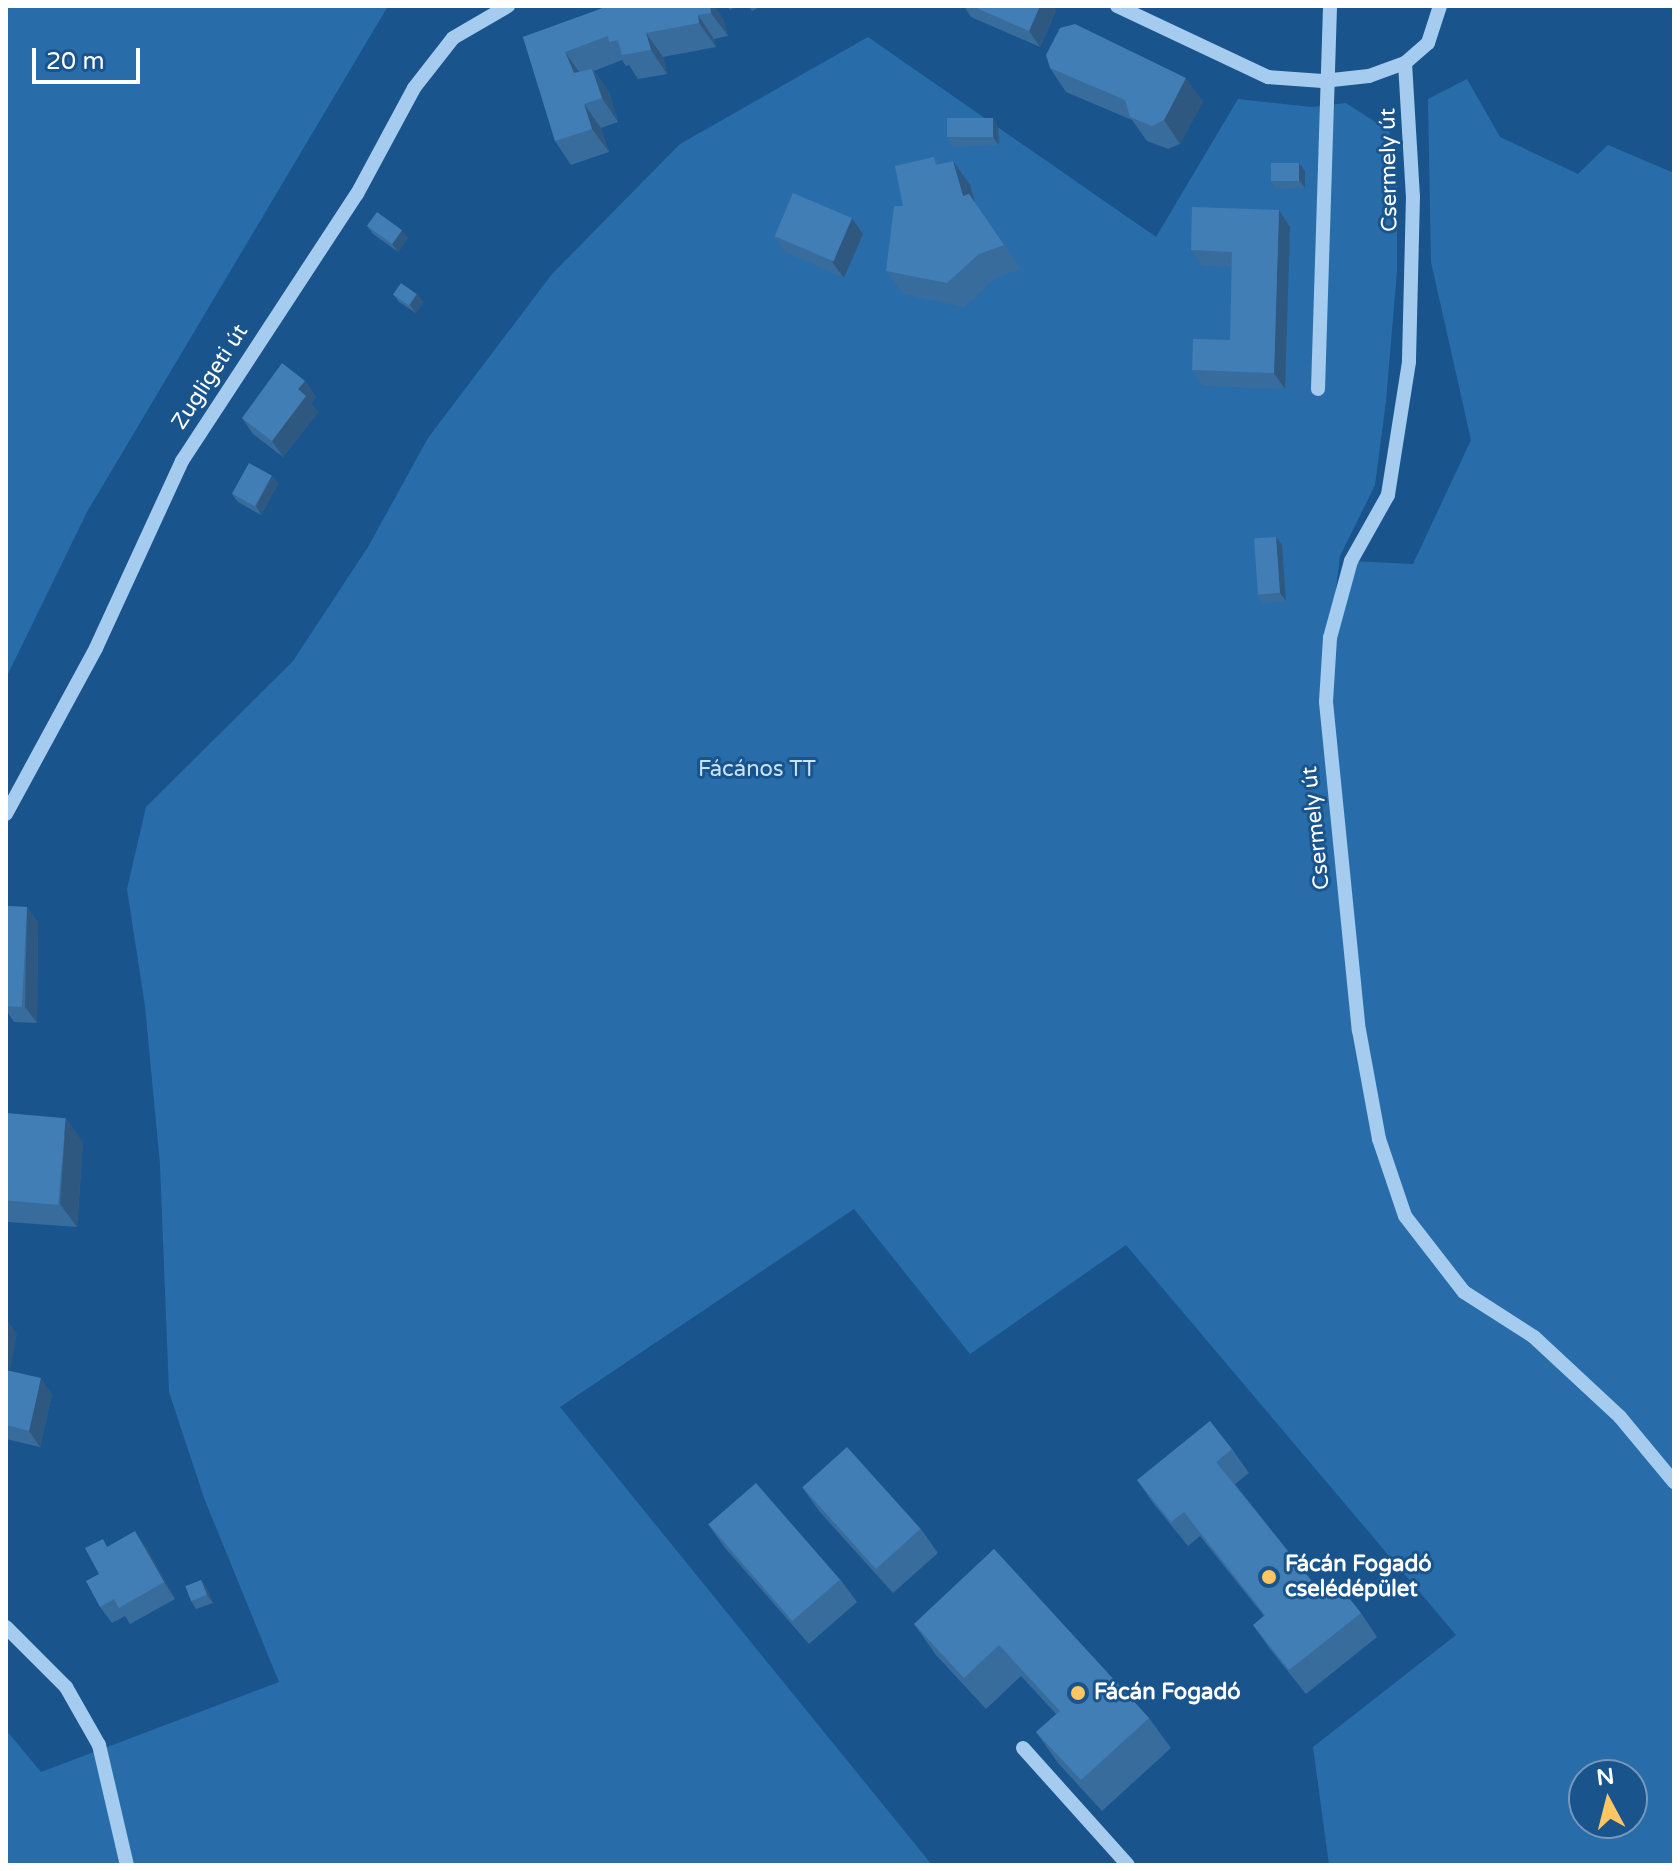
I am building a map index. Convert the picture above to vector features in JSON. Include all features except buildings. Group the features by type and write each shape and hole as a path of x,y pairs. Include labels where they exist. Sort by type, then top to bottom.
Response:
{"street":[{"name":"Zugligeti út","path":"6,814 96,648 182,461 357,194 414,88 453,38 508,6"},
{"path":"1117,6 1268,77 1323,81 1369,76 1405,63 1428,43 1440,6"},
{"path":"1318,389 1330,6"},
{"name":"Csermely út","path":"1405,63 1413,196 1409,362 1388,495 1351,561 1330,638 1326,702 1359,1030 1379,1139 1405,1216 1464,1292 1534,1337 1620,1417 1674,1482"},
{"path":"6,1627 66,1687 99,1745 127,1865"},
{"path":"1023,1748 1128,1865"}],"green space":[{"path":"6,6 388,6 87,512 6,678"},
{"name":"Fácános TT","path":"868,37 1156,237 1238,99 1312,107 1346,103 1389,131 1397,162 1397,271 1375,485 1340,556 1331,630 1351,561 1413,564 1471,440 1431,262 1428,99 1467,79 1500,137 1578,174 1608,145 1674,173 1674,1865 1329,1865 1313,1747 1456,1635 1126,1245 970,1354 854,1209 560,1407 932,1865 6,1865 6,1730 41,1772 279,1682 204,1498 169,1392 160,1164 145,1006 127,889 146,807 293,661 368,547 428,438 552,274 680,144"}],"place":[{"name":"Fácán Fogadó cselédépület","path":"1269,1577"},
{"name":"Fácán Fogadó","path":"1078,1693"}]}
